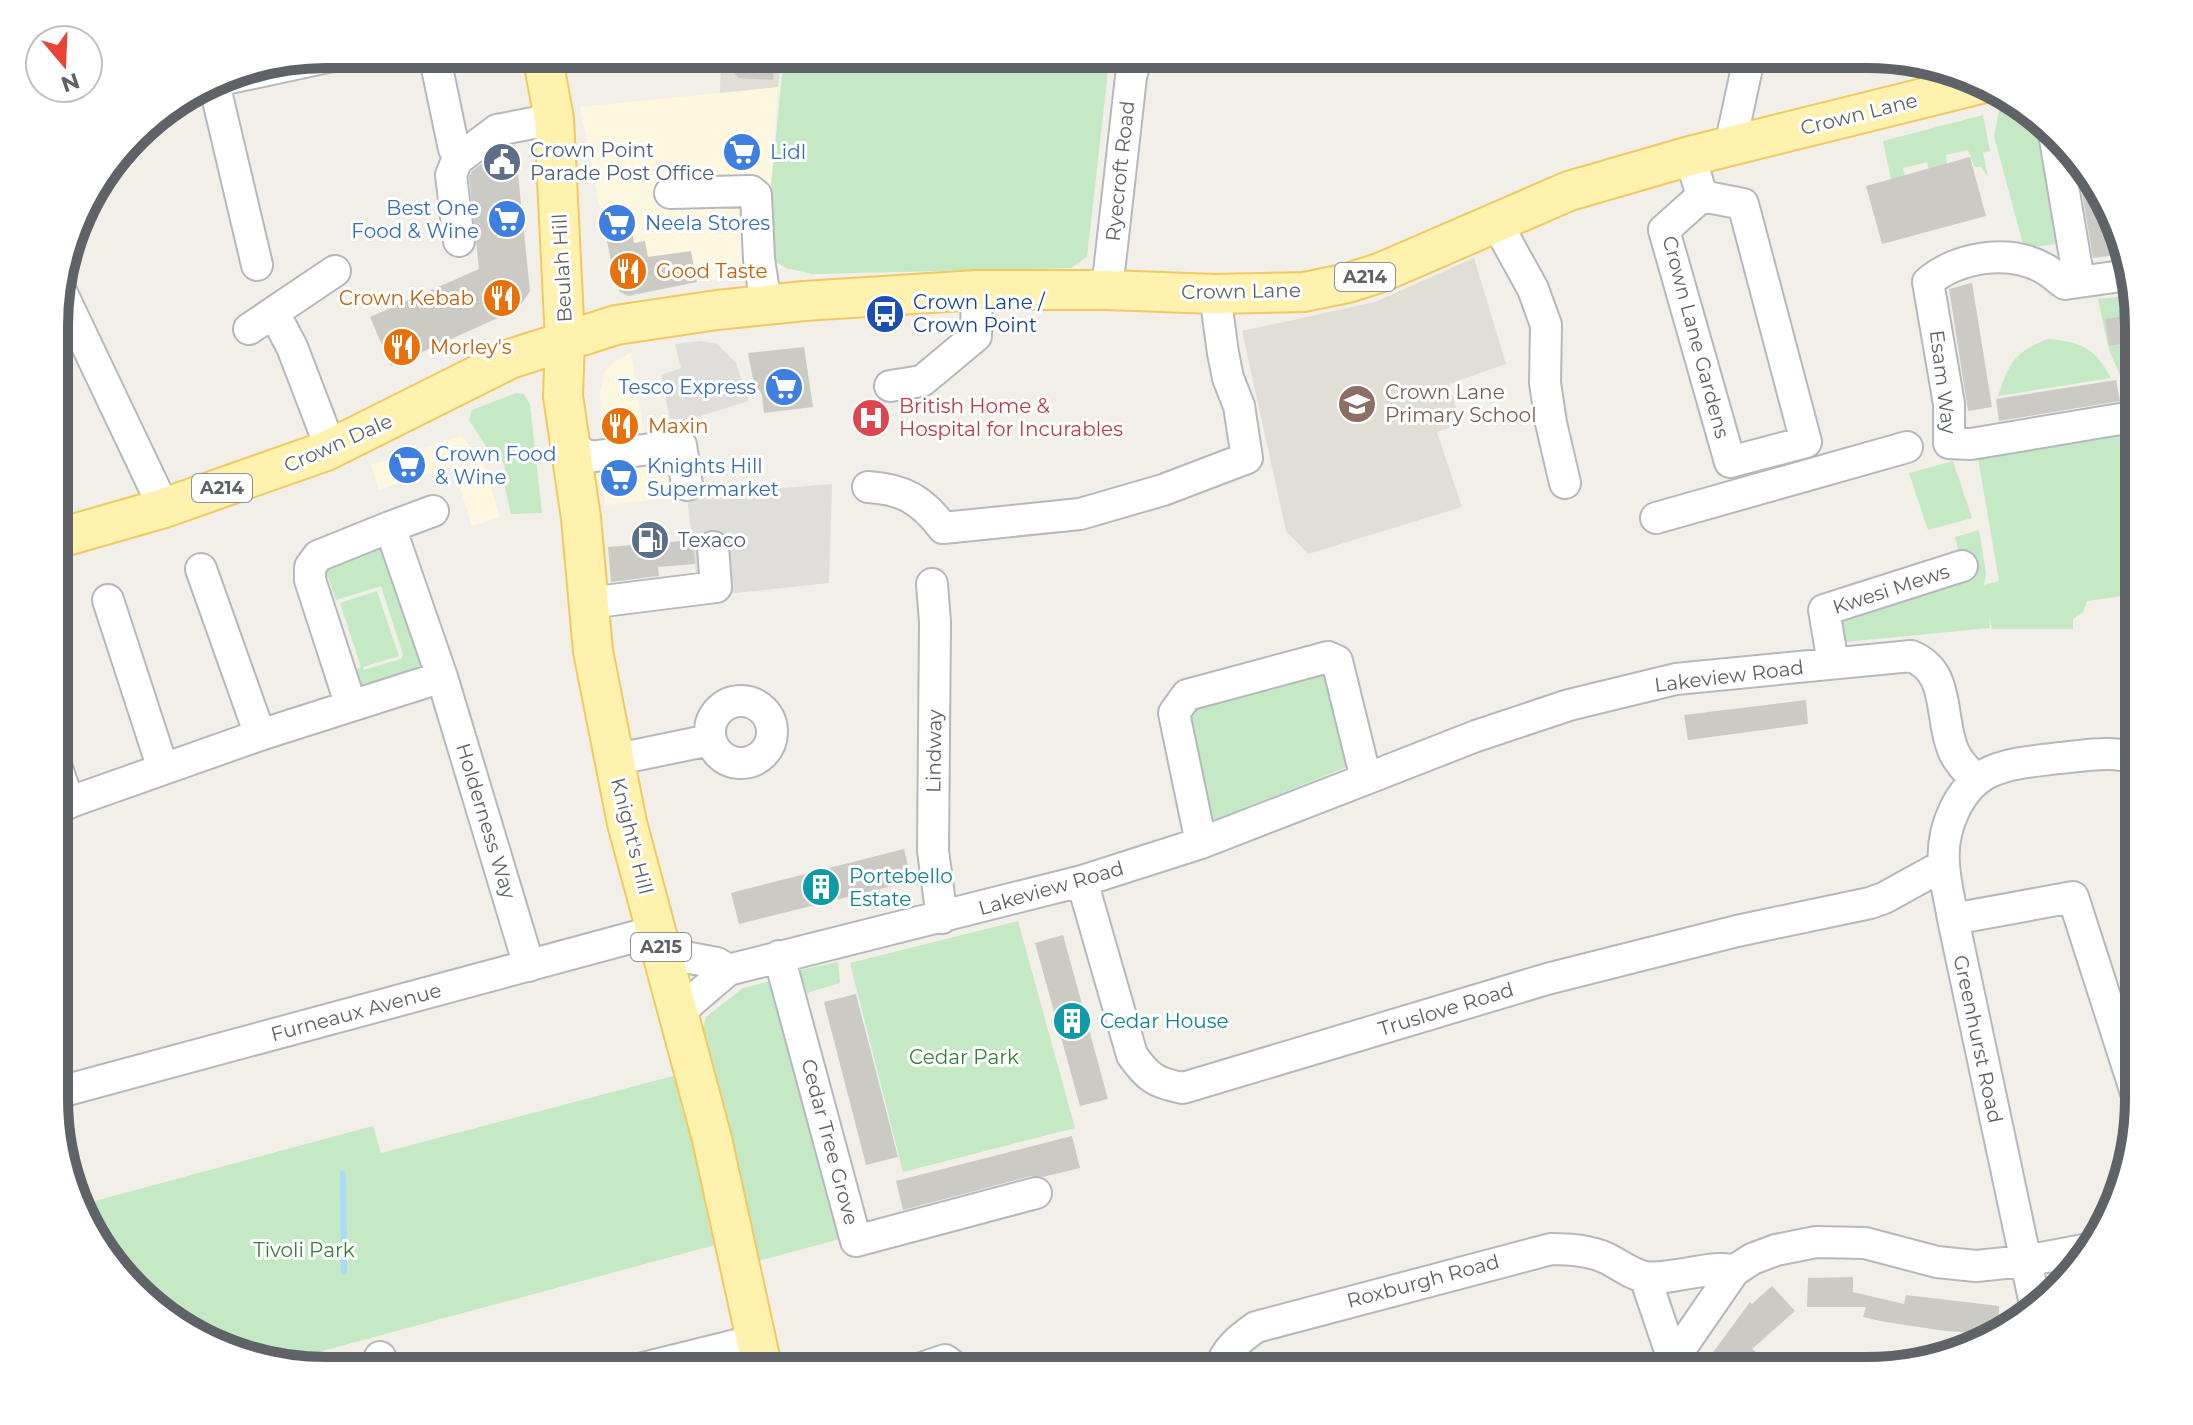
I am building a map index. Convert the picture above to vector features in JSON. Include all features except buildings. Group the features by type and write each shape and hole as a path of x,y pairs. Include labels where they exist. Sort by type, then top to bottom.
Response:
{"main road":[{"name":"Beulah Hill","path":"545,68 554,119 565,340"},
{"name":"Crown Lane","path":"565,340 641,319 766,305 977,290 1215,294 1304,292 1382,272 1569,191 1690,156 1964,88"},
{"name":"Knight's Hill","path":"565,340 563,396 582,528 593,651 613,760 712,1139 759,1355"},
{"name":"Crown Dale","path":"68,536 164,508 331,449 510,359 565,340"}],"street":[{"path":"437,68 454,149"},
{"name":"Ryecroft Road","path":"1107,290 1133,68"},
{"path":"1730,146 1747,68"},
{"path":"215,94 257,265"},
{"path":"459,241 451,175 457,160 497,130 554,119"},
{"path":"2056,151 2072,283 2120,276"},
{"path":"1690,156 1702,196 1743,204 1815,472"},
{"path":"670,193 751,191 756,195 759,259 766,305"},
{"name":"Crown Lane Gardens","path":"1702,196 1664,230 1730,462 1806,442"},
{"path":"1496,222 1533,289 1546,325 1545,383 1565,483"},
{"name":"Esam Way","path":"2072,283 2028,262 1989,258 1949,266 1928,282 1949,404 1949,443 1971,444 2124,418"},
{"path":"331,449 292,347 261,321 335,271"},
{"path":"890,386 922,381 976,336 977,290"},
{"path":"868,487 886,488 909,496 928,508 943,528 1080,514 1163,490 1247,458 1239,406 1228,378 1223,353 1215,294"},
{"path":"69,308 164,508"},
{"path":"569,445 589,457 681,445 687,485"},
{"path":"1656,518 1907,447"},
{"path":"1730,462 1739,493"},
{"path":"351,706 310,580 310,567 318,556 433,511"},
{"name":"Holderness Way","path":"390,527 442,677 529,966"},
{"path":"588,603 716,587 713,547"},
{"name":"Kwesi Mews","path":"1833,663 1824,610 1962,566"},
{"path":"201,569 260,735"},
{"name":"Lindway","path":"932,584 935,622 933,851 942,918"},
{"path":"108,600 163,769"},
{"name":"Lakeview Road","path":"679,1012 728,970 1082,881 1201,843 1476,736 1569,705 1676,679 1911,656 1931,669 1938,682 1953,750 1968,773 1976,779"},
{"path":"1201,843 1174,713 1187,695 1328,657 1337,661 1366,779"},
{"path":"68,803 260,735 442,677"},
{"path":"613,760 710,740"},
{"path":"1976,779 2005,766 2059,758 2115,754 2124,756"},
{"name":"Greenhurst Road","path":"1976,779 1958,802 1951,818 1943,852 1944,865 2033,1296"},
{"name":"Truslove Road","path":"1082,881 1132,1055 1143,1071 1160,1084 1183,1088 1547,979 1737,931 1870,903 1944,865"},
{"path":"1953,919 2073,897 2124,1056"},
{"path":"660,942 728,970"},
{"name":"Furneaux Avenue","path":"68,1090 529,966 660,942"},
{"name":"Cedar Tree Grove","path":"779,956 856,1241 1036,1193"},
{"path":"1674,1356 1734,1271 1765,1253 1816,1242 1865,1243 1956,1265 1995,1265 2074,1252"},
{"name":"Roxburgh Road","path":"1227,1356 1233,1345 1256,1327 1551,1249 1586,1251 1645,1277 1674,1277 1727,1268 1734,1271"},
{"path":"1645,1277 1670,1356"}],"shaded area":[{"path":"721,68 780,68 778,87 720,93"},
{"path":"778,87 770,197 770,259 786,268 628,296 620,292 615,283 580,107"},
{"name":"Crown Lane Primary School","path":"1474,258 1506,364 1449,384 1461,424 1437,432 1462,507 1308,554 1286,531 1242,331 1375,302"},
{"path":"700,341 717,344 736,363 749,401 671,425 661,375 681,368 675,344"},
{"path":"631,353 648,456 666,454 673,498 605,505 600,391 604,373 615,361"},
{"path":"461,436 482,459 500,517 472,526 453,465 379,490 371,465"},
{"path":"832,484 829,583 613,606 697,584 687,496"}],"green space":[{"path":"783,68 1108,68 1087,257 1071,268 812,274 786,268 770,259 770,197"},
{"path":"1999,111 2010,111 2045,140 2041,141 2056,244 2024,248 1994,136"},
{"path":"1983,115 1990,151 1983,153 1988,177 1981,167 1975,167 1968,150 1946,155 1948,174 1931,178 1927,162 1903,168 1910,198 1896,203 1883,141"},
{"path":"2122,296 2124,377 2121,377 2109,350 2098,299"},
{"path":"2048,339 2086,348 2111,378 1998,396 2015,360 2028,348"},
{"path":"516,393 524,394 530,405 542,513 511,514 504,484 510,482 500,454 493,457 469,420 472,410"},
{"path":"2124,428 2124,596 2087,601 2083,612 2073,619 2073,629 1992,629 1989,615 1990,628 1845,642 1839,622 1852,618 1852,613 1965,577 1955,537 1979,530 1986,573 1984,585 1999,581 1977,452"},
{"path":"1953,461 1972,518 1928,530 1909,473"},
{"path":"384,548 423,667 417,673 360,691 354,670 361,667 340,603 377,591 399,656 363,667 364,670 401,659 403,655 381,586 336,600 326,572 327,565"},
{"path":"1323,672 1328,675 1352,765 1202,825 1184,716 1194,703"},
{"name":"Cedar Park","path":"1018,921 1075,1128 903,1172 850,963"},
{"path":"838,962 840,983 807,993 800,970"},
{"path":"775,980 847,1237 758,1261 703,1028 706,1017 743,988"},
{"name":"Tivoli Park","path":"677,1075 715,1245 305,1356 292,1355 243,1343 183,1314 132,1269 111,1242 90,1202 373,1126 381,1153"}],"waterway":[{"path":"343,1174 344,1272"}],"place":[{"name":"Lidl","path":"742,152"},
{"name":"Crown Point Parade Post Office","path":"502,162"},
{"name":"Best One Food & Wine","path":"507,219"},
{"name":"Neela Stores","path":"617,223"},
{"name":"Good Taste","path":"628,271"},
{"name":"Crown Kebab","path":"502,298"},
{"name":"Crown Lane / Crown Point","path":"885,314"},
{"name":"Morley's","path":"402,347"},
{"name":"Tesco Express","path":"784,387"},
{"name":"Crown Lane Primary School","path":"1357,404"},
{"name":"British Home & Hospital for Incurables","path":"871,418"},
{"name":"Maxin","path":"620,426"},
{"name":"Crown Food & Wine","path":"407,465"},
{"name":"Knights Hill Supermarket","path":"619,478"},
{"name":"Texaco","path":"650,540"},
{"name":"Portebello Estate","path":"821,887"},
{"name":"Cedar House","path":"1072,1021"}]}
